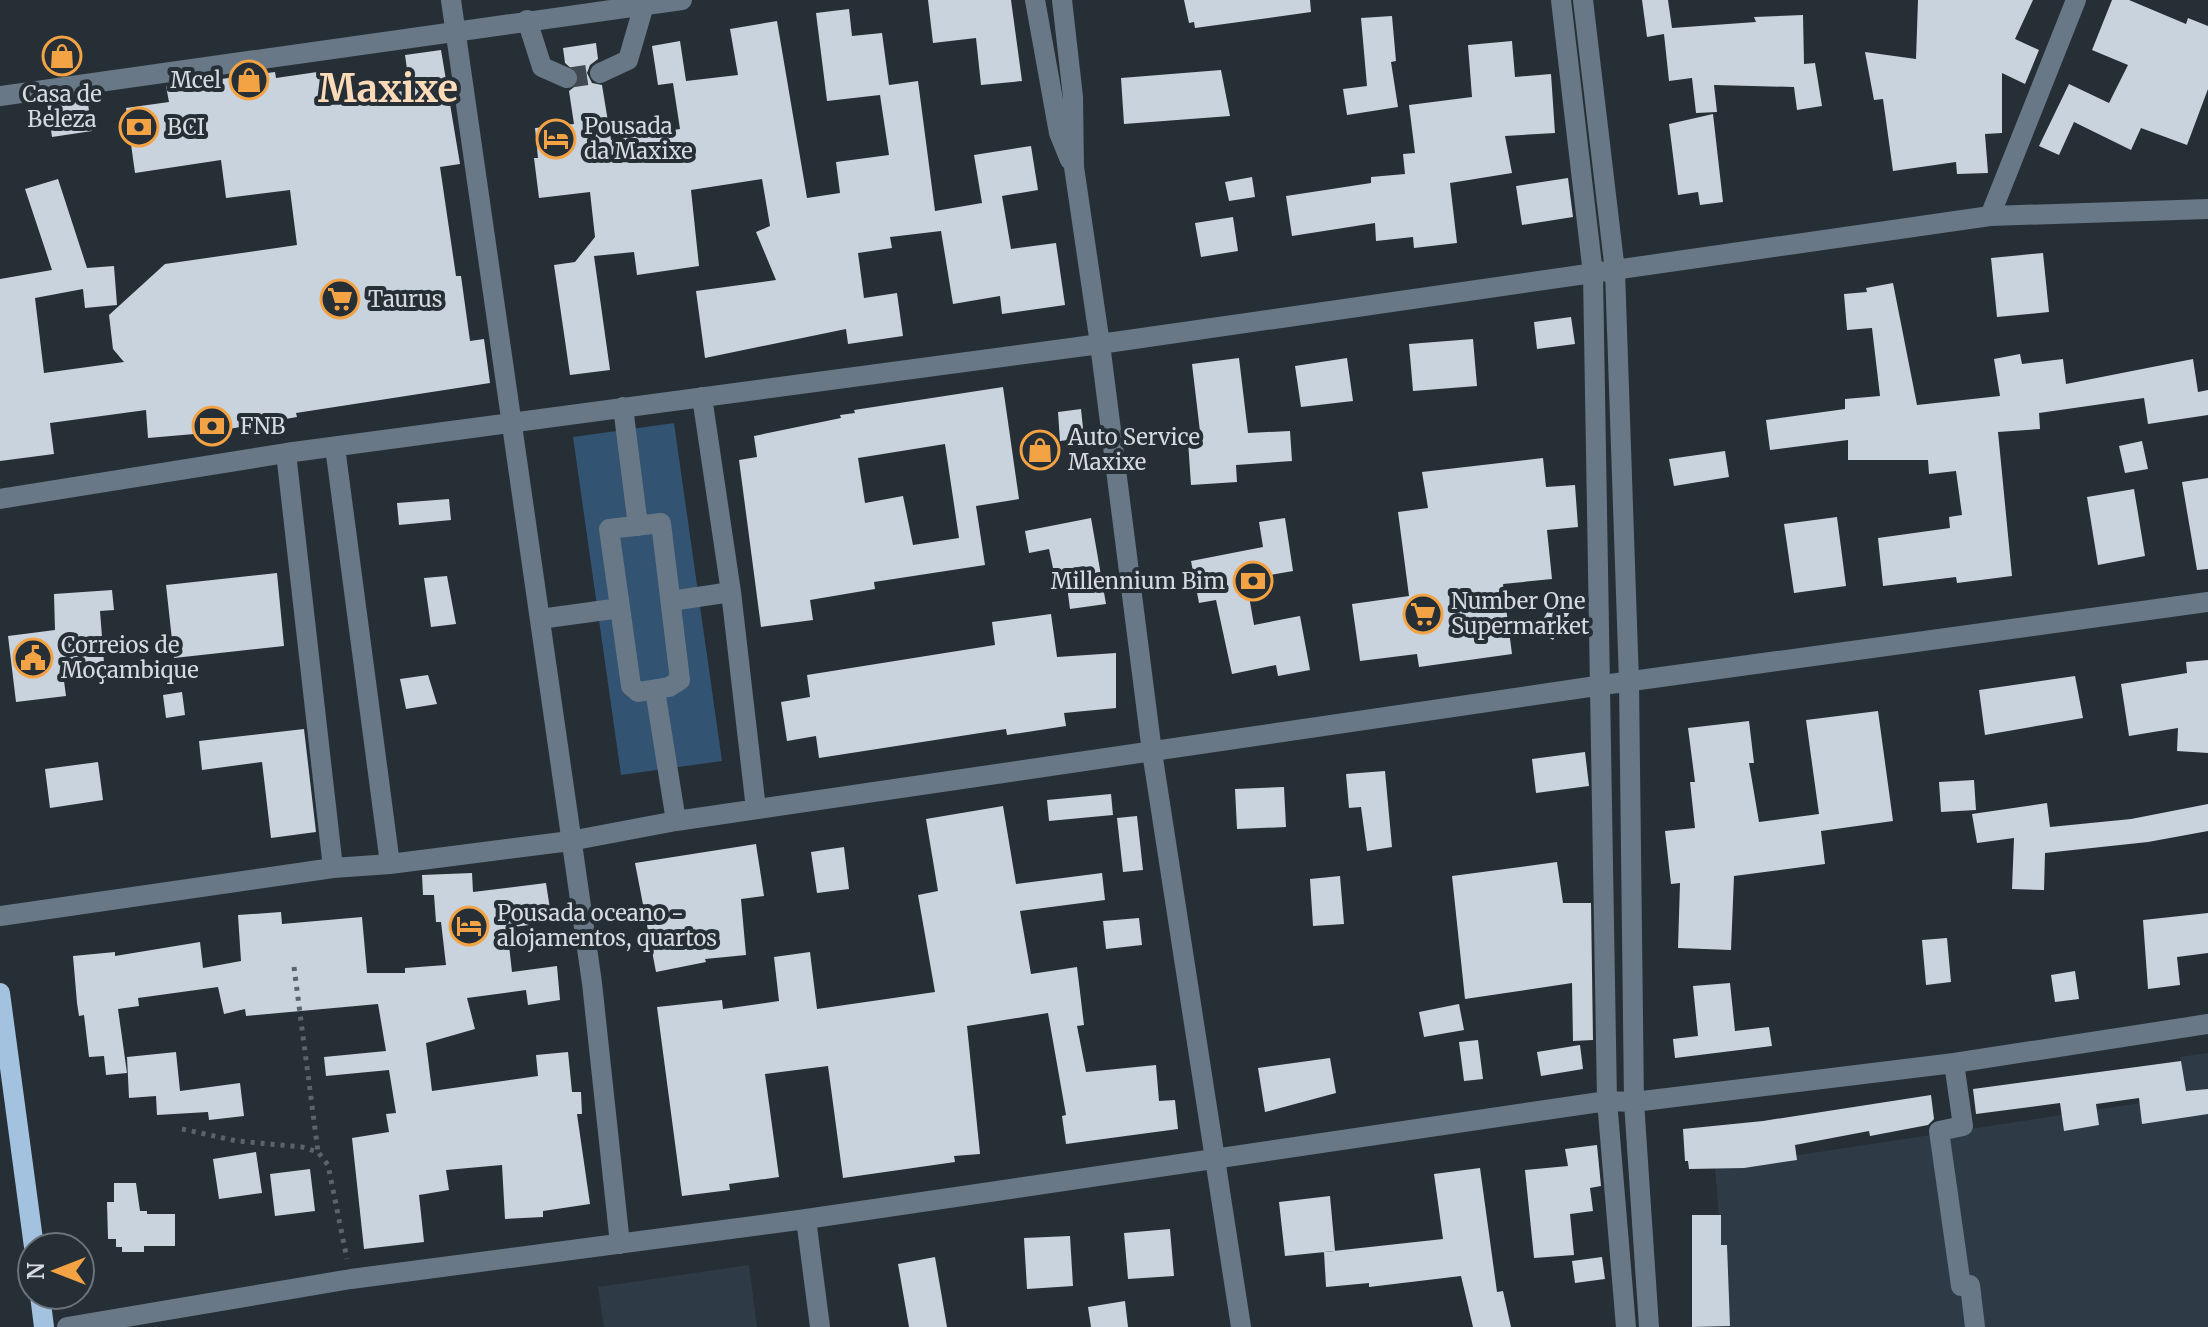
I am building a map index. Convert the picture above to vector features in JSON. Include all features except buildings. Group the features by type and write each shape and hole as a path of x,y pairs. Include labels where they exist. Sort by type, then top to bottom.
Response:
{"main road":[{"path":"0,993 32,1231"}],"street":[{"path":"451,0 592,983 620,1244"},
{"path":"0,96 456,29 682,0"},
{"path":"1035,0 1059,133 1074,167"},
{"path":"1062,0 1073,97 1074,167 1152,752 1241,1327"},
{"path":"1561,0 1593,274 1603,685 1607,1101 1626,1327"},
{"path":"1583,0 1615,271 1629,682 1634,1102 1649,1327"},
{"path":"1990,216 2076,0"},
{"path":"600,73 628,60 644,5"},
{"path":"527,20 542,67 567,78"},
{"path":"0,499 286,453 1100,344 1990,216 2208,209"},
{"path":"702,397 756,809"},
{"path":"623,407 638,526"},
{"path":"335,447 390,864"},
{"path":"286,453 333,868"},
{"path":"661,523 680,680 669,687 638,692 631,686 609,529 638,526 661,523"},
{"path":"671,601 728,593"},
{"path":"0,916 333,868 390,864 570,841 676,821 1603,685 2208,602"},
{"path":"540,619 620,608"},
{"path":"655,690 676,821"},
{"path":"67,1327 351,1279 806,1219 1607,1101 1634,1102 1954,1063 2208,1024"},
{"path":"1954,1063 1963,1126 1939,1131 1961,1286 1970,1285 1975,1327"},
{"path":"806,1219 820,1327"}],"path":[{"path":"294,967 318,1152 328,1165 351,1279"},
{"path":"182,1129 237,1141 302,1147 318,1152"}],"shaded area":[{"path":"674,423 722,761 621,775 573,437"},
{"path":"2208,1053 2208,1327 1728,1327 1715,1168 2186,1096 2180,1057"},
{"path":"749,1265 757,1327 604,1327 598,1287"}],"tunnel":[{"path":"567,78 600,73"}],"place":[{"name":"Casa de Beleza","path":"62,56"},
{"name":"Mcel","path":"249,80"},
{"name":"BCI","path":"139,127"},
{"name":"Pousada da Maxixe","path":"556,139"},
{"name":"Taurus","path":"340,299"},
{"name":"FNB","path":"212,426"},
{"name":"Auto Service Maxixe","path":"1040,450"},
{"name":"Millennium Bim","path":"1253,581"},
{"name":"Number One Supermarket","path":"1423,614"},
{"name":"Correios de Moçambique","path":"33,658"},
{"name":"Pousada oceano - alojamentos, quartos","path":"469,926"}],"district":[{"name":"Maxixe","path":"388,88"}]}
